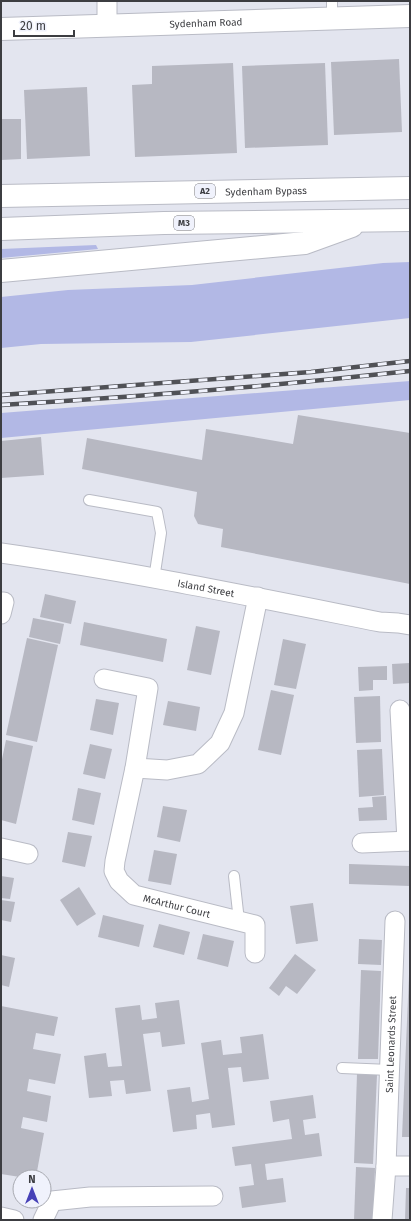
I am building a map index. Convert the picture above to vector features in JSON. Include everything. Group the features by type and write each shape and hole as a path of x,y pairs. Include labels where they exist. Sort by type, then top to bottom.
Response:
{"main road":[{"name":"Sydenham Road","path":"1,29 108,26 332,10 410,16"},
{"name":"Sydenham Bypass","path":"1,196 410,188"},
{"path":"1,272 305,243 368,220 410,220"},
{"name":"M3","path":"1,229 164,223 368,220"}],"street":[{"path":"106,1 108,26"},
{"name":"Island Street","path":"1,553 46,559 258,597 380,622 398,622 410,625"},
{"path":"135,768 167,770 198,764 220,743 234,713 258,597"},
{"path":"1,602 4,602 1,614"},
{"name":"McArthur Court","path":"104,679 148,688 135,768 115,861 114,871 119,881 134,895 255,925 256,953"},
{"path":"362,843 408,841 400,710"},
{"path":"1,848 28,854"},
{"name":"Saint Leonards Street","path":"382,1220 386,1166 395,921"},
{"path":"386,1166 410,1166"},
{"path":"43,1220 52,1201 90,1197 213,1196"},
{"path":"1,1217 14,1220"}],"lane":[{"path":"89,500 157,512 161,533 154,579"},
{"path":"234,876 239,921"},
{"path":"342,1068 390,1070"}],"shaded area":[{"path":"96,245 98,249 1,258 1,249"},
{"path":"410,262 410,318 191,342 41,344 1,348 1,297 68,290 192,285 383,263"},
{"path":"410,381 410,400 1,438 1,413"}],"building":[{"path":"399,59 402,132 334,135 331,62"},
{"path":"233,63 237,153 135,157 132,85 152,84 152,66"},
{"path":"325,63 328,145 245,148 242,66"},
{"path":"87,87 90,156 27,159 24,90"},
{"path":"1,119 21,119 21,159 1,160"},
{"path":"298,415 410,433 410,584 221,547 223,529 198,524 194,516 197,492 82,469 87,438 202,460 206,429 293,444"},
{"path":"41,437 44,475 1,478 1,441"},
{"path":"45,594 76,601 71,624 40,617"},
{"path":"33,618 64,624 60,644 29,637"},
{"path":"84,622 167,639 163,662 80,645"},
{"path":"196,626 220,631 211,675 187,670"},
{"path":"27,638 58,645 37,742 6,735"},
{"path":"283,639 306,644 296,689 274,685"},
{"path":"410,663 410,683 393,684 392,664"},
{"path":"387,666 387,680 373,680 373,690 359,691 358,667"},
{"path":"271,690 294,695 281,755 258,750"},
{"path":"380,696 381,742 356,743 354,697"},
{"path":"96,699 119,703 113,735 90,730"},
{"path":"168,701 200,707 196,731 163,725"},
{"path":"6,740 33,746 16,824 1,820 1,764"},
{"path":"90,744 112,749 105,779 83,774"},
{"path":"382,749 384,795 359,797 357,750"},
{"path":"78,788 101,793 94,825 72,820"},
{"path":"386,796 387,820 359,821 358,808 373,807 372,797"},
{"path":"163,806 187,810 180,842 157,837"},
{"path":"68,832 92,836 85,867 62,862"},
{"path":"154,850 177,854 171,885 148,881"},
{"path":"349,864 410,866 410,886 349,884"},
{"path":"1,876 14,878 10,899 1,898"},
{"path":"79,887 96,914 77,926 60,900"},
{"path":"1,900 15,902 11,922 1,920"},
{"path":"313,903 318,941 296,944 290,906"},
{"path":"103,915 144,925 139,947 98,937"},
{"path":"159,924 190,932 184,955 153,947"},
{"path":"203,934 234,941 228,967 197,959"},
{"path":"359,939 382,940 381,965 358,964"},
{"path":"295,954 316,970 297,994 286,986 279,996 269,988"},
{"path":"1,955 15,958 9,987 1,985"},
{"path":"361,970 381,971 378,1059 358,1059"},
{"path":"409,975 410,1137 402,1137"},
{"path":"179,1000 185,1044 162,1047 160,1032 143,1034 151,1091 126,1094 124,1080 110,1081 112,1096 89,1098 84,1056 106,1053 108,1067 122,1066 115,1008 140,1005 142,1020 157,1018 155,1003"},
{"path":"1,1006 58,1017 54,1036 36,1033 33,1049 61,1054 55,1084 29,1079 27,1091 51,1096 47,1122 23,1117 21,1128 44,1133 37,1169 12,1169 12,1176 1,1174"},
{"path":"263,1034 269,1079 243,1082 241,1067 228,1068 235,1125 212,1128 210,1113 196,1115 197,1129 173,1132 167,1090 190,1087 192,1102 209,1099 201,1043 221,1040 223,1055 242,1053 240,1037"},
{"path":"357,1074 377,1075 373,1164 354,1163"},
{"path":"313,1095 316,1118 303,1120 305,1135 319,1133 322,1156 265,1164 267,1180 283,1178 286,1202 242,1208 239,1187 254,1185 251,1164 235,1166 232,1147 292,1139 289,1119 273,1122 270,1101"},
{"path":"356,1167 375,1168 373,1220 354,1220"},
{"path":"406,1188 410,1188 410,1220 405,1220"}],"railway":[{"path":"1,395 311,372 410,361"},
{"path":"1,405 206,391 410,371"}]}
